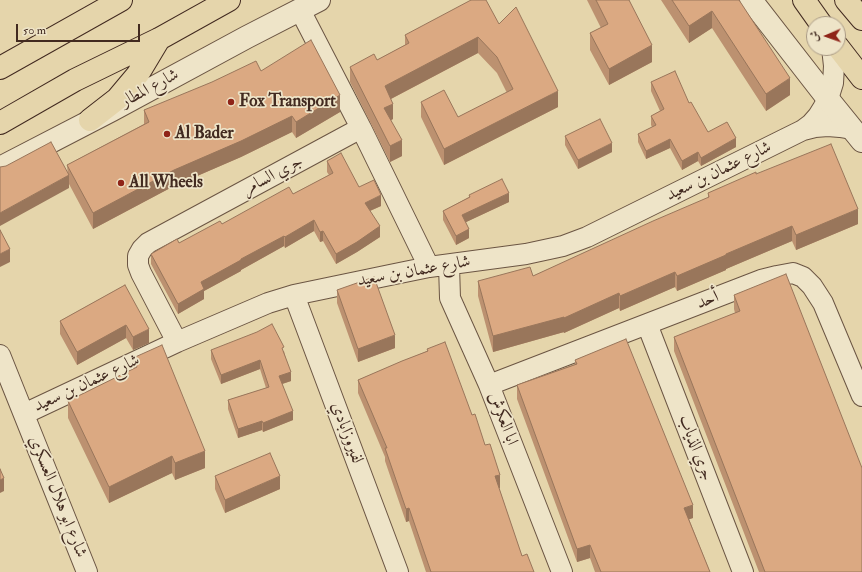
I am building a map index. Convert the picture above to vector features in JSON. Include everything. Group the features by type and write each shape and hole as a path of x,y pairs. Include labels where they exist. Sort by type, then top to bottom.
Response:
{"main road":[{"path":"0,68 121,0"},
{"path":"0,123 75,80 159,39 229,0"},
{"path":"804,0 815,16"},
{"path":"846,0 862,19"},
{"path":"90,120 117,99 138,74 159,39"},
{"path":"845,56 862,78"}],"street":[{"name":"شارع المطار","path":"0,168 319,0"},
{"path":"751,0 857,135"},
{"path":"300,10 361,128 429,267"},
{"name":"شارع عثمان بن سعيد","path":"24,414 177,342 268,302 294,295 429,267 526,254 564,246 581,239 803,130 818,116 828,99 833,83 833,56"},
{"name":"شارع عثمان بن سعيد","path":"803,130 815,127 840,127 857,135"},
{"name":"جري السامر","path":"177,342 141,273 138,265 138,256 142,249 148,243 361,128"},
{"name":"ابا العكرش","path":"449,265 450,298 489,385 562,572"},
{"name":"أحد","path":"489,385 761,280 793,273 803,277 812,286 823,303 862,396"},
{"name":"لفيروزابادي","path":"294,295 398,572"},
{"name":"جري الذياب","path":"647,324 743,572"},
{"name":"شارع ابو هلال العسكري","path":"1,361 24,414 86,572"}],"building":[{"path":"471,0 486,0 499,24 516,7 558,91 444,149 421,102 444,90 458,117 513,89 497,57 478,37 385,86 393,104 384,108 402,140 390,146 350,67 374,54 377,60 409,43 405,35"},
{"path":"596,0 629,0 652,45 609,69 590,33 608,24"},
{"path":"672,0 739,0 790,78 766,94 712,11 689,26"},
{"path":"311,40 340,95 296,122 292,116 241,141 174,170 93,213 67,165 149,122 144,110 212,82 256,61 261,71"},
{"path":"675,71 689,103 691,102 708,132 727,122 736,138 701,158 698,152 682,161 670,139 646,151 638,134 656,125 651,116 664,109 651,82"},
{"path":"600,119 612,143 578,160 565,136"},
{"path":"51,142 69,175 0,213 0,167 6,166"},
{"path":"831,144 858,209 796,235 792,226 677,276 675,272 620,296 619,293 564,318 493,336 478,281 530,267 533,276 709,197 708,193 756,172 756,174"},
{"path":"341,153 359,187 374,180 381,195 365,203 380,226 336,254 323,231 320,232 314,220 201,282 204,289 178,304 151,254 177,239 179,243 220,221 222,224 289,187 293,194 333,173 327,161"},
{"path":"502,179 509,193 462,215 469,229 456,236 443,211 470,197 469,195"},
{"path":"0,230 10,249 0,254"},
{"path":"786,274 862,468 862,572 765,572 674,337 740,311 734,295"},
{"path":"374,277 395,335 358,349 337,290"},
{"path":"125,285 149,329 133,337 126,325 77,352 60,321"},
{"path":"272,324 284,347 282,348 291,372 279,376 293,411 263,423 262,421 238,429 228,400 269,387 260,360 221,375 211,350 257,332"},
{"path":"626,339 693,505 684,508 710,572 601,572 590,545 577,549 517,385 577,364 575,360"},
{"path":"445,342 472,415 475,414 485,445 490,444 500,475 495,476 522,556 527,554 534,572 431,572 409,508 406,509 385,448 387,448 358,380 428,351 427,349"},
{"path":"162,345 205,451 175,463 172,456 109,487 68,401 137,367 133,358"},
{"path":"270,453 280,476 225,500 215,476"},
{"path":"0,469 4,478 0,480"}],"place":[{"name":"Fox Transport","path":"231,102"},
{"name":"Al Bader","path":"167,134"},
{"name":"All Wheels","path":"121,183"}]}
